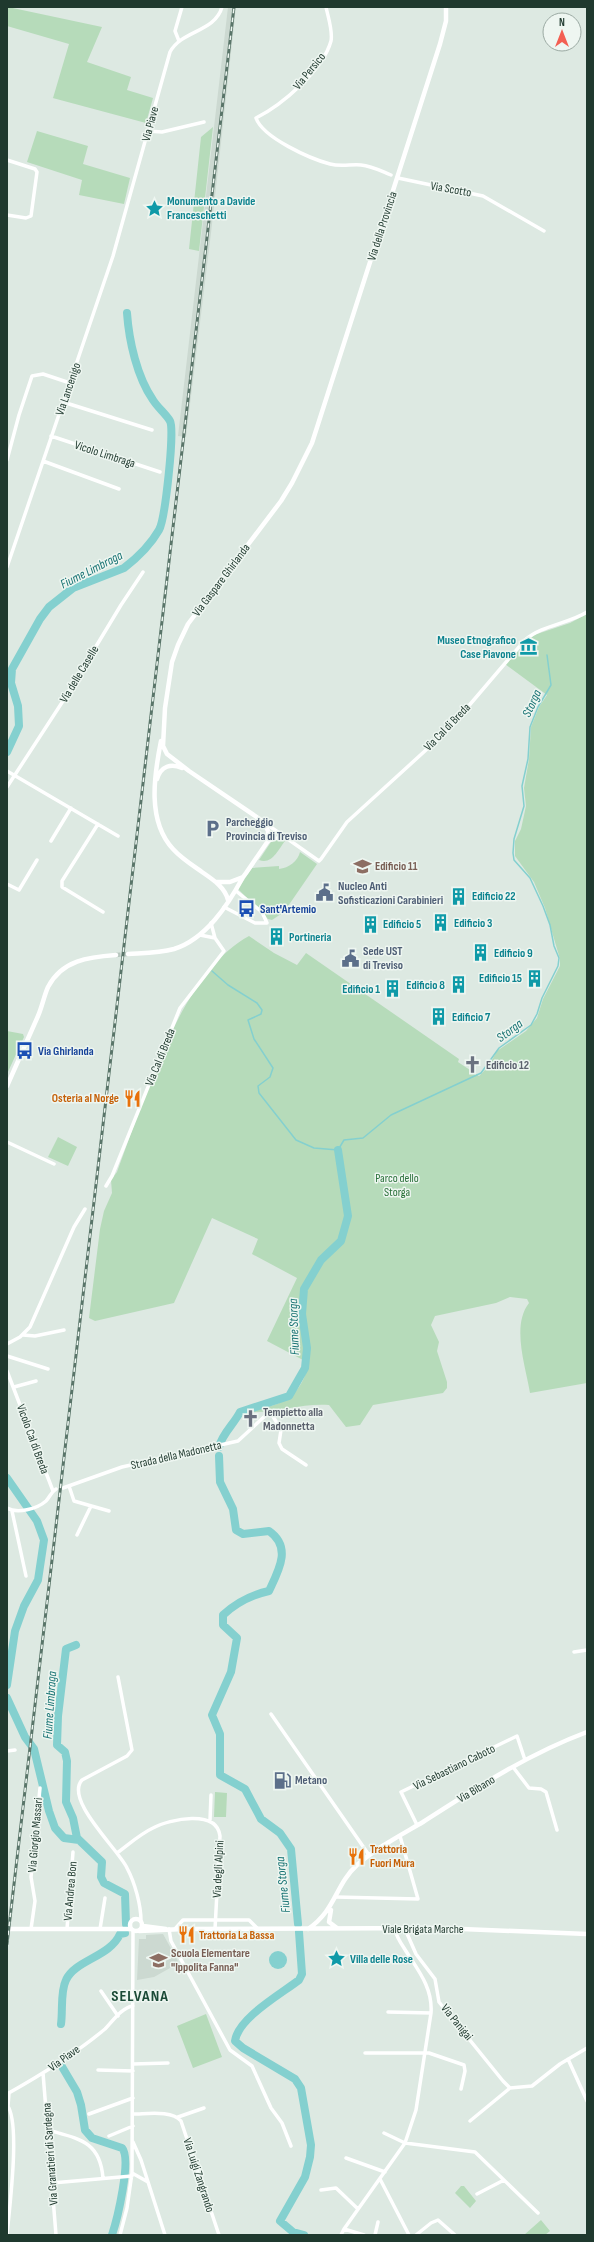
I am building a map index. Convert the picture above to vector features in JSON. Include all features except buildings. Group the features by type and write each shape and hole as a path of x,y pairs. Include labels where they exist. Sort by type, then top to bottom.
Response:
{"street":[{"path":"179,41 175,31 182,7"},
{"name":"Via Piave","path":"126,210 170,52 179,41 215,20 222,7"},
{"name":"Via Persico","path":"326,7 331,37 326,51 299,86 274,108 256,118 258,124 280,142 314,158 336,165 368,166 390,175"},
{"name":"Via della Provincia","path":"312,443 440,44 446,21 446,7"},
{"path":"148,131 162,132 204,122"},
{"path":"7,160 35,169 37,172 31,216 26,218 7,215"},
{"name":"Via Scotto","path":"398,178 483,196 544,231"},
{"name":"Via Lancenigo","path":"7,567 113,256 126,210"},
{"path":"7,460 18,415 32,376 43,374 70,383"},
{"path":"63,402 152,430"},
{"name":"Vicolo Limbraga","path":"51,436 160,472"},
{"name":"Via Gaspare Ghirlanda","path":"228,900 216,882 183,859 165,838 155,813 156,766 163,729 172,662 182,634 206,599 281,501 292,483 312,443"},
{"path":"43,461 119,490"},
{"name":"Via delle Caselle","path":"7,787 13,775 58,709 121,605 143,572"},
{"name":"Via Cal di Breda","path":"319,861 347,822 449,728 525,640 535,633 569,622 587,612"},
{"name":"Via Gaspare Ghirlanda","path":"163,729 162,746 167,754 189,771 319,861"},
{"name":"Via Gaspare Ghirlanda","path":"155,786 160,771 168,766 176,765 189,771"},
{"path":"7,771 118,836"},
{"path":"51,841 72,808"},
{"path":"264,822 268,831 268,841"},
{"path":"98,824 62,881 62,887 103,912"},
{"path":"128,954 175,949 200,935 236,891 243,877 268,841 278,836 286,837"},
{"path":"7,884 19,890 37,860"},
{"path":"216,882 230,882 243,877"},
{"path":"224,906 255,923 267,923 262,912 236,891"},
{"name":"Via Cal di Breda","path":"106,1186 112,1176 180,1008 224,951 215,938 211,923"},
{"path":"200,935 215,938"},
{"path":"7,1086 51,983 68,966 86,958 116,955"},
{"path":"7,1142 54,1164"},
{"path":"7,1344 23,1335 35,1317 74,1227 85,1209"},
{"path":"23,1335 35,1336 64,1330"},
{"path":"7,1356 48,1369"},
{"name":"Vicolo Cal di Breda","path":"7,1371 54,1490 45,1502 27,1510 12,1511"},
{"name":"Vicolo Cal di Breda","path":"14,1387 36,1382"},
{"name":"Strada della Madonetta","path":"63,1488 122,1467 238,1440 273,1412 281,1430 279,1443 282,1449 306,1465"},
{"path":"69,1486 74,1501 109,1511"},
{"path":"77,1535 90,1506"},
{"path":"7,1508 12,1511 26,1576"},
{"path":"574,1652 587,1650"},
{"path":"118,1677 132,1751 82,1780 79,1786 80,1801 83,1808 127,1868 141,1912 141,1922 134,1930"},
{"path":"271,1714 369,1855"},
{"name":"Via Bibano","path":"308,1929 320,1920 332,1904 346,1876 369,1855 525,1760 558,1743 587,1732"},
{"name":"Via Sebastiano Caboto","path":"418,1825 401,1792 517,1736 525,1760"},
{"path":"7,1751 15,1750"},
{"path":"513,1767 529,1788 541,1789 546,1792 557,1830"},
{"name":"Via Giorgio Massari","path":"31,1929 35,1901 31,1877 40,1788"},
{"path":"117,1853 148,1830 161,1824 187,1819 210,1820 211,1796"},
{"name":"Via degli Alpini","path":"210,1820 218,1826 220,1836 215,1929"},
{"path":"336,1897 418,1899 400,1836"},
{"name":"Via Andrea Bon","path":"67,1929 73,1852"},
{"path":"100,1929 105,1898"},
{"name":"Via Bibano","path":"321,1929 329,1914 332,1904"},
{"path":"329,1914 329,1922 338,1928"},
{"path":"120,2235 127,2208 133,2161 134,1930 132,1920 141,1922"},
{"name":"Viale Brigata Marche","path":"171,1929 183,1920 249,1920 258,1929"},
{"path":"320,1920 321,1929"},
{"name":"Viale Brigata Marche","path":"141,1922 171,1929"},
{"name":"Viale Brigata Marche","path":"7,1929 464,1929 587,1934"},
{"path":"171,1929 171,1941 230,2050 252,2066 270,2108 282,2124 291,2146"},
{"path":"341,2235 405,2143 416,2110 432,2013 432,2001 428,1986 398,1938 395,1929"},
{"name":"Via Panigai","path":"405,1929 416,1954 435,1979 439,2002 510,2088"},
{"path":"101,1991 118,2016"},
{"path":"432,2001 439,2002"},
{"name":"Via Piave","path":"8,2094 63,2060 103,2030 126,2008 133,2006"},
{"path":"388,2012 432,2013"},
{"path":"470,2120 510,2088 532,2086 568,2059 587,2048"},
{"path":"365,2053 425,2053 464,2065 465,2071 461,2089"},
{"path":"568,2059 587,2101"},
{"path":"133,2064 168,2063"},
{"path":"98,2070 133,2071"},
{"name":"Via Granatieri di Sardegna","path":"43,2073 56,2235"},
{"path":"7,2235 14,2151 7,2101 8,2094"},
{"path":"89,2114 133,2098"},
{"path":"133,2114 169,2114 178,2117 204,2108"},
{"name":"Via Luigi Zangrando","path":"178,2117 181,2120 219,2235"},
{"path":"109,2136 133,2126"},
{"path":"48,2130 76,2138 91,2146 100,2159 103,2178"},
{"path":"384,2133 405,2143 475,2152 538,2213"},
{"path":"133,2141 165,2235"},
{"path":"346,2158 385,2172"},
{"path":"133,2161 138,2160 142,2165"},
{"path":"52,2183 131,2176 148,2182"},
{"path":"380,2179 409,2235"},
{"path":"477,2194 504,2180"},
{"path":"321,2190 336,2188 358,2209"},
{"path":"416,2235 431,2223 438,2220 455,2235"},
{"path":"375,2235 378,2222"},
{"path":"344,2229 364,2235"}],"shaded area":[{"path":"228,7 236,7 211,233 186,437 178,436"},
{"name":"Scuola Elementare \"Ippolita Fanna\"","path":"163,1934 179,1963 154,1977 137,1980 139,1939 146,1939 146,1935"}],"green space":[{"path":"8,7 102,27 87,62 131,77 127,90 153,98 146,123 49,97 53,98 69,44 7,26"},
{"path":"213,127 199,251 189,249 201,137"},
{"path":"37,131 88,146 83,164 130,178 124,204 79,195 82,180 27,162"},
{"name":"Parco dello Storga","path":"587,614 587,1383 530,1393 520,1335 524,1312 529,1303 527,1299 510,1297 496,1303 435,1316 431,1325 439,1342 437,1351 447,1382 447,1388 443,1393 373,1405 360,1425 346,1427 329,1405 309,1405 269,1411 248,1412 274,1405 288,1398 294,1393 305,1375 310,1354 310,1350 304,1351 303,1360 267,1341 297,1278 252,1254 258,1239 212,1218 174,1303 95,1321 89,1318 100,1229 104,1211 112,1193 111,1180 117,1172 152,1076 167,1041 184,1008 203,978 225,954 249,936 274,953 297,965 306,953 459,1059 458,1062 479,1076 488,1067 497,1051 526,1031 537,1018 543,999 560,966 560,959 545,908 534,882 515,856 515,841 521,829 526,806 524,788 529,759 531,727 539,707 547,695 505,664 534,635 570,623"},
{"path":"278,839 285,841 274,856 268,860 259,860 271,842"},
{"path":"300,852 317,864 284,912 272,920 268,919 238,889 252,868 279,866 279,869 286,867 295,861"},
{"path":"7,1031 23,1034 24,1037 7,1074"},
{"path":"58,1137 77,1147 68,1166 48,1157"},
{"path":"215,1792 227,1793 226,1817 214,1817"},
{"path":"206,2014 222,2057 193,2068 177,2026"},
{"path":"461,2186 464,2186 476,2201 470,2208 455,2193"},
{"path":"541,2220 550,2231 545,2235 524,2235"}],"water":[{"path":"278,1951 284,1954 287,1960 284,1966 278,1969 272,1966 269,1960 272,1954"}],"waterway":[{"name":"Fiume Limbraga","path":"7,752 19,726 18,706 11,683 12,669 40,619 49,607 73,588 124,568 148,546 159,530 161,523 169,475 171,440 170,421 155,403 142,381 132,347 127,313"},
{"name":"Storga","path":"212,971 228,985 257,1003 262,1010 261,1014 248,1020 254,1039 273,1068 270,1077 258,1086 259,1093 296,1140 314,1148 338,1150 344,1140 363,1138 391,1115 481,1073 499,1048 531,1025 537,1014 542,998 558,966 559,958 554,946 550,925 543,906 530,878 514,860 513,853 514,839 524,806 522,786 528,759 530,727 538,707 551,685 547,655"},
{"name":"Fiume Storga","path":"219,1447 223,1438 240,1412 289,1396 305,1368 307,1348 302,1314 304,1289 321,1260 341,1241 348,1216 338,1150"},
{"name":"Fiume Storga","path":"219,1456 220,1482 233,1509 236,1530 243,1534 269,1531 276,1537 282,1551 279,1567 269,1591 244,1600 223,1615 223,1625 237,1638 231,1672 212,1715 220,1734 220,1775 245,1789 261,1819 280,1833 291,1849 298,1924"},
{"name":"Fiume Limbraga","path":"7,1478 37,1521 44,1540 38,1580 24,1606 15,1631 7,1685"},
{"name":"Fiume Limbraga","path":"76,1645 66,1649 58,1716 57,1745 65,1752 67,1761 66,1802 73,1818 77,1838 102,1862 101,1877 104,1883 125,1894 126,1924"},
{"name":"Fiume Limbraga","path":"7,1698 25,1737 34,1749 49,1811 55,1828 64,1838 79,1840"},
{"name":"Fiume Storga","path":"299,1932 302,1974 299,1980 252,2015 238,2032 235,2041 243,2048 295,2079 301,2088 311,2145 310,2157 305,2177 280,2221 293,2232 304,2235"},
{"name":"Fiume Limbraga","path":"61,2024 63,1990 70,1973 109,1948 120,1934 125,1933"},
{"name":"Fiume Limbraga","path":"61,2065 77,2092 81,2105 85,2130 92,2138 122,2148 125,2154 125,2176 123,2190 112,2235"}],"tunnel":[{"path":"116,955 128,954"}],"railway":[{"path":"7,1944 234,7"}],"place":[{"name":"Monumento a Davide Franceschetti","path":"154,208"},
{"name":"Museo Etnografico Case Piavone","path":"529,647"},
{"name":"Parcheggio Provincia di Treviso","path":"213,829"},
{"name":"Edificio 11","path":"362,866"},
{"name":"Nucleo Anti Sofisticazioni Carabinieri","path":"325,893"},
{"name":"Edificio 22","path":"459,896"},
{"name":"Sant'Artemio","path":"247,909"},
{"name":"Edificio 3","path":"441,923"},
{"name":"Edificio 5","path":"370,924"},
{"name":"Portineria","path":"276,937"},
{"name":"Edificio 9","path":"481,953"},
{"name":"Sede UST di Treviso","path":"350,958"},
{"name":"Edificio 15","path":"535,978"},
{"name":"Edificio 8","path":"458,985"},
{"name":"Edificio 1","path":"393,989"},
{"name":"Edificio 7","path":"439,1017"},
{"name":"Via Ghirlanda","path":"25,1051"},
{"name":"Edificio 12","path":"473,1065"},
{"name":"Osteria al Norge","path":"132,1098"},
{"name":"Tempietto alla Madonnetta","path":"250,1419"},
{"name":"Metano","path":"282,1780"},
{"name":"Trattoria Fuori Mura","path":"357,1856"},
{"name":"Trattoria La Bassa","path":"186,1935"},
{"name":"Villa delle Rose","path":"337,1959"},
{"name":"Scuola Elementare \"Ippolita Fanna\"","path":"158,1960"}],"district":[{"name":"SELVANA","path":"140,1995"}]}
